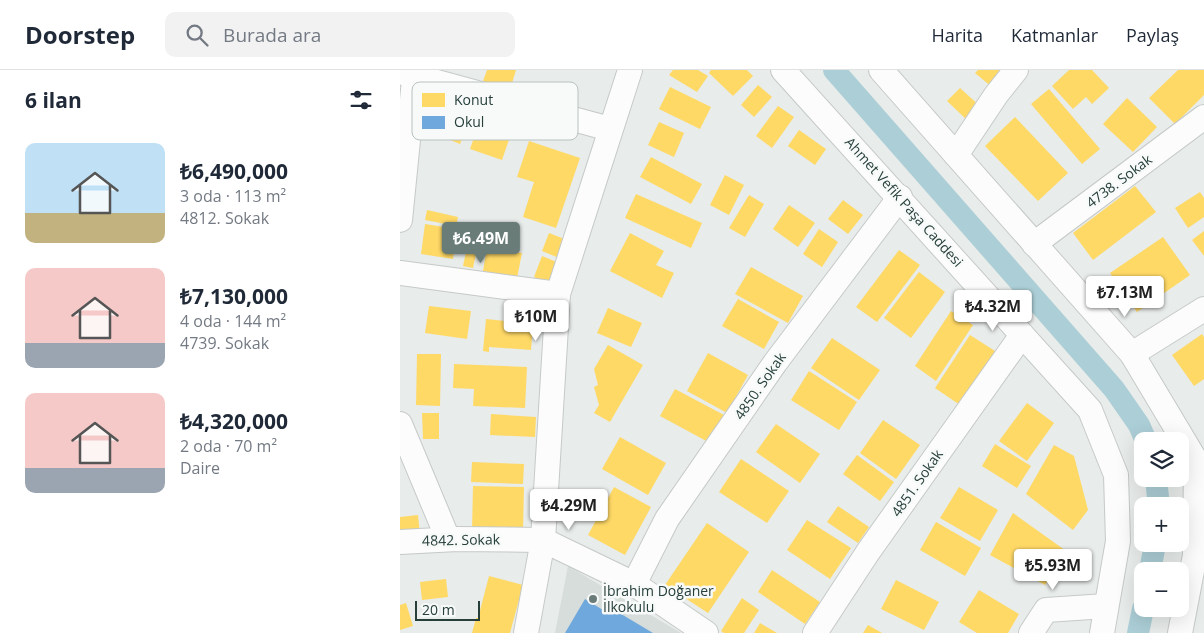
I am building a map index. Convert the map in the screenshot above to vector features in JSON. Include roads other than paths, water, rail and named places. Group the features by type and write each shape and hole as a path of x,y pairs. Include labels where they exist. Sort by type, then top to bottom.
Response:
{"street":[{"path":"526,633 544,540 558,294 630,70"},
{"name":"Ahmet Vefik Paşa Caddesi","path":"783,70 900,197 1090,410 1116,475 1118,541 1102,633"},
{"path":"881,70 1132,354 1200,460 1199,554 1180,633"},
{"path":"956,155 996,95 1016,70"},
{"path":"400,220 410,72 445,82"},
{"name":"4738. Sokak","path":"1034,244 1204,117"},
{"path":"578,120 610,129"},
{"name":"4850. Sokak","path":"634,584 667,519 775,364 900,197"},
{"path":"400,273 558,294"},
{"path":"1132,354 1204,309"},
{"name":"4851. Sokak","path":"815,633 868,552 1022,335"},
{"path":"400,424 448,539"},
{"name":"4842. Sokak","path":"400,542 448,539 544,540 634,584 706,633"},
{"path":"1031,633 1046,610 1106,606"}],"waterway":[{"path":"834,70 1114,389 1142,432"},
{"path":"1157,487 1158,497"},
{"path":"1152,562 1154,552"},
{"path":"1138,633 1141,617"}],"place":[{"name":"İbrahim Doğaner İlkokulu","path":"593,599"}]}
